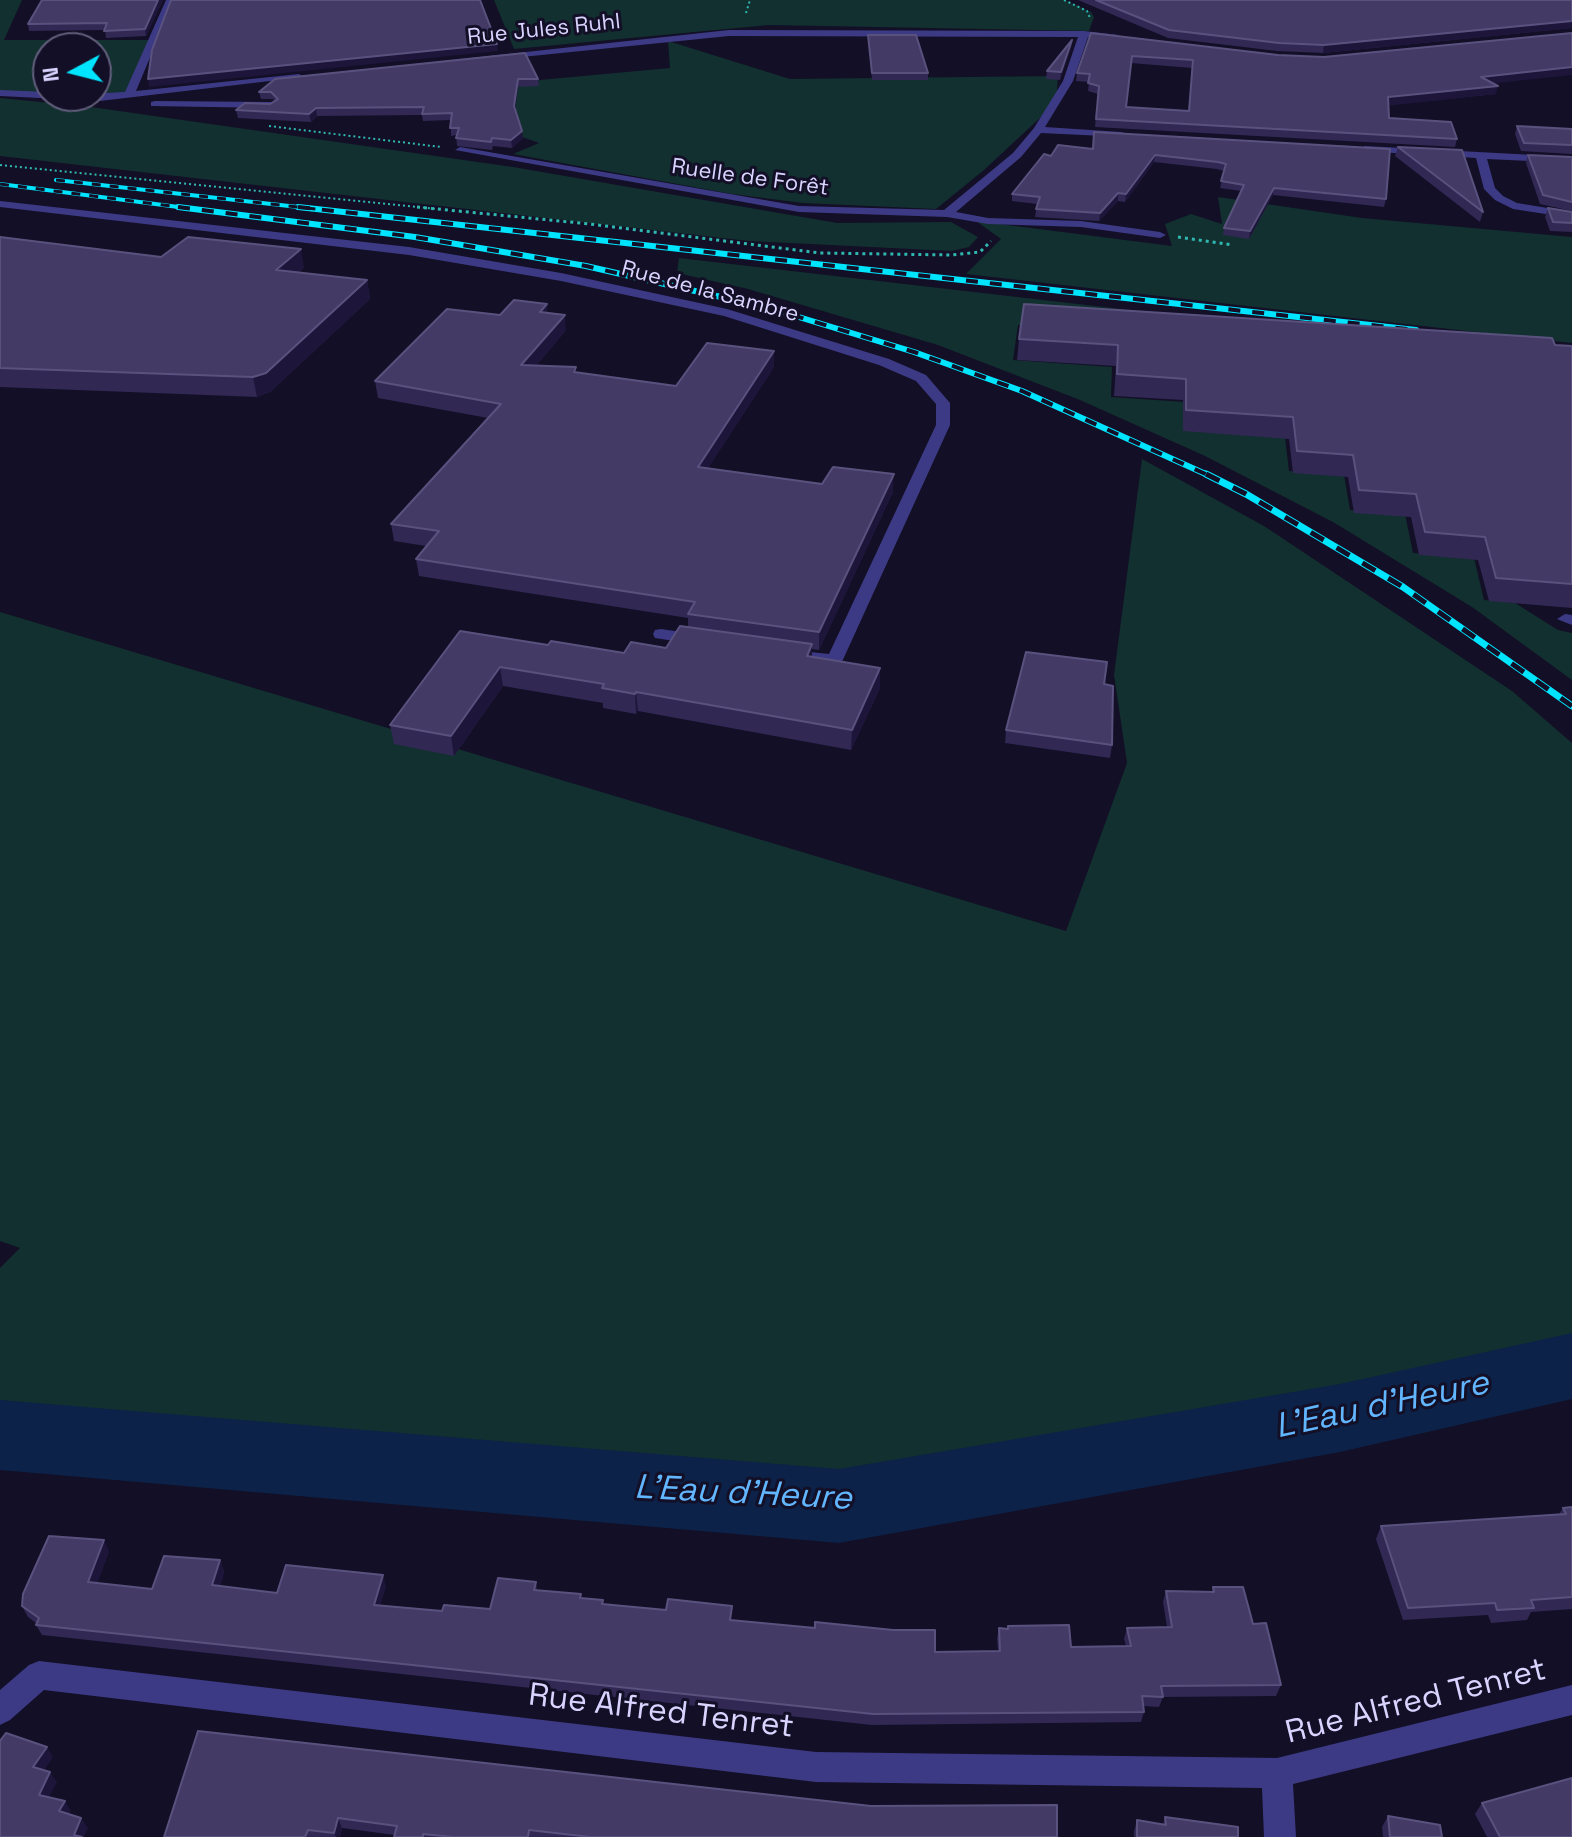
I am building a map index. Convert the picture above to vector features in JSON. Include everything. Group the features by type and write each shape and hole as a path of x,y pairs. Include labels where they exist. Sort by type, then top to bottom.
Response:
{"street":[{"path":"129,95 170,0"},
{"name":"Rue Jules Ruhl","path":"365,70 702,34 1084,34 1122,38"},
{"path":"947,214 1017,155 1038,130 1068,81 1084,34"},
{"path":"112,97 317,75"},
{"path":"0,93 32,95"},
{"path":"112,103 271,105"},
{"path":"1038,130 1133,135"},
{"path":"1355,148 1572,160"},
{"name":"Ruelle de Forêt","path":"460,150 799,209 947,214 988,221 1081,224 1160,235"},
{"path":"1481,155 1490,189 1499,198 1523,208 1572,215"},
{"name":"Rue de la Sambre","path":"0,204 409,251 561,277 727,313 884,362 921,378 943,403 943,425 835,660 772,650"},
{"path":"661,634 709,641"},
{"name":"Rue Alfred Tenret","path":"0,1710 39,1675 816,1767 1277,1773 1572,1700"},
{"name":"Rue Alfred Tenret","path":"1277,1773 1280,1837"}],"path":[{"path":"267,126 460,150"},
{"path":"0,165 590,224 820,253 952,255 980,252 992,243 984,232 947,214"},
{"path":"1160,235 1233,245"}],"green space":[{"path":"0,0 22,0 4,40 32,40 32,93 0,92"},
{"path":"494,0 1065,0 1091,12 1094,17 1089,31 769,25 514,49"},
{"path":"112,40 153,40 129,95 112,95"},
{"path":"668,41 790,79 1058,76 1056,103 984,170 936,209 803,203 732,194 513,154 539,143 460,115 529,81 670,68"},
{"path":"0,98 32,101 32,112 112,110 513,167 837,223 951,222 978,237 969,247 952,251 749,241 0,156"},
{"path":"1218,197 1362,218 1572,237 1572,343 966,274 1001,239 976,221 1172,246 1165,224 1191,214 1222,224"},
{"path":"679,258 1572,361 1018,325 1013,360 1112,367 1111,397 1185,402 1285,437 1289,471 1344,475 1350,510 1405,514 1413,553 1474,558 1484,600 1515,603 1558,630 1572,633 1572,680 1472,607 1333,522 1205,456 1080,400 938,345 748,289 677,273"},
{"path":"1142,459 1264,526 1512,691 1572,743 1572,1361 839,1506 521,1479 0,1450 0,1268 20,1248 0,1241 0,612 1066,931 1127,763 1114,675"}],"building":[{"path":"42,0 158,0 145,29 104,31 107,23 28,24"},
{"path":"171,0 480,0 497,44 148,79 152,50"},
{"path":"1096,0 1572,0 1572,21 1324,45 1169,30"},
{"path":"1091,33 1278,55 1324,57 1572,33 1572,67 1481,77 1498,86 1388,97 1389,118 1451,122 1457,139 1096,119 1099,86 1088,83 1090,74 1077,73","holes":["1132,56 1193,60 1189,111 1126,107"]},
{"path":"868,35 916,35 928,73 872,73"},
{"path":"1072,40 1061,72 1047,71"},
{"path":"525,53 538,79 518,79 514,106 522,131 511,140 492,138 491,142 456,138 459,128 450,128 452,113 422,114 424,107 316,108 309,114 236,110 245,103 270,104 278,99 271,92 259,92 275,79"},
{"path":"1517,126 1572,129 1572,145 1524,143"},
{"path":"1094,132 1390,149 1386,199 1274,188 1250,231 1224,228 1244,185 1221,181 1226,164 1155,155 1126,194 1118,193 1100,213 1036,209 1040,197 1012,194 1044,154 1051,156 1058,145 1093,149"},
{"path":"1398,147 1462,150 1483,212"},
{"path":"1528,155 1572,157 1572,202 1543,195"},
{"path":"1548,208 1572,212 1572,223 1553,222"},
{"path":"0,237 161,257 188,237 301,249 276,270 367,280 266,373 253,377 0,368"},
{"path":"514,300 547,304 540,312 565,315 521,365 576,367 574,372 676,386 707,343 774,351 698,467 822,484 833,467 894,474 819,632 688,614 695,602 416,559 439,531 391,524 501,404 375,381 447,309 500,315"},
{"path":"1024,304 1552,338 1555,345 1572,346 1572,584 1496,578 1485,537 1425,532 1416,494 1359,490 1353,455 1297,451 1293,417 1186,410 1186,379 1117,374 1118,345 1019,339"},
{"path":"680,626 812,644 807,656 880,668 852,730 635,694 602,688 604,684 500,667 451,736 390,725 460,631 624,653 631,642 666,648"},
{"path":"1026,652 1107,662 1104,684 1113,686 1112,745 1006,730"},
{"path":"1572,1507 1572,1597 1531,1600 1534,1608 1497,1610 1495,1603 1408,1608 1381,1526 1566,1514 1563,1508"},
{"path":"49,1536 104,1540 88,1582 152,1589 164,1556 220,1560 212,1585 277,1593 286,1565 383,1575 374,1605 442,1611 444,1605 490,1609 498,1578 536,1582 534,1590 581,1594 580,1598 603,1600 602,1604 666,1610 668,1599 732,1606 730,1620 815,1628 815,1622 893,1630 935,1630 935,1652 1000,1651 999,1628 1008,1629 1008,1626 1069,1625 1071,1647 1131,1646 1127,1628 1172,1627 1166,1591 1214,1592 1213,1587 1243,1587 1253,1624 1266,1623 1281,1685 1161,1686 1163,1697 1142,1696 1144,1712 873,1714 36,1625 39,1618 22,1606 23,1594"},
{"path":"198,1731 871,1806 1057,1805 1057,1837 590,1837 529,1830 528,1837 423,1834 423,1837 394,1837 397,1826 338,1818 334,1833 308,1830 305,1837 164,1837"},
{"path":"6,1733 47,1747 33,1767 50,1772 39,1795 65,1801 59,1811 81,1818 74,1835 82,1837 0,1837 0,1741"},
{"path":"1572,1778 1572,1837 1500,1837 1482,1803"},
{"path":"1388,1816 1440,1825 1442,1837 1390,1837"},
{"path":"1165,1817 1238,1827 1238,1837 1137,1837 1137,1820 1166,1825"}],"waterway":[{"name":"L'Eau d'Heure","path":"0,1435 839,1506 1340,1418 1572,1366"}],"railway":[{"path":"56,180 303,208"},
{"path":"0,184 194,209"},
{"path":"178,207 415,237 586,266 769,308 914,352 1022,391 1210,476"},
{"path":"298,207 303,208"},
{"path":"303,208 1416,330"},
{"path":"303,208 316,209"},
{"path":"1206,474 1210,476"},
{"path":"1210,476 1403,587 1572,706"}]}
